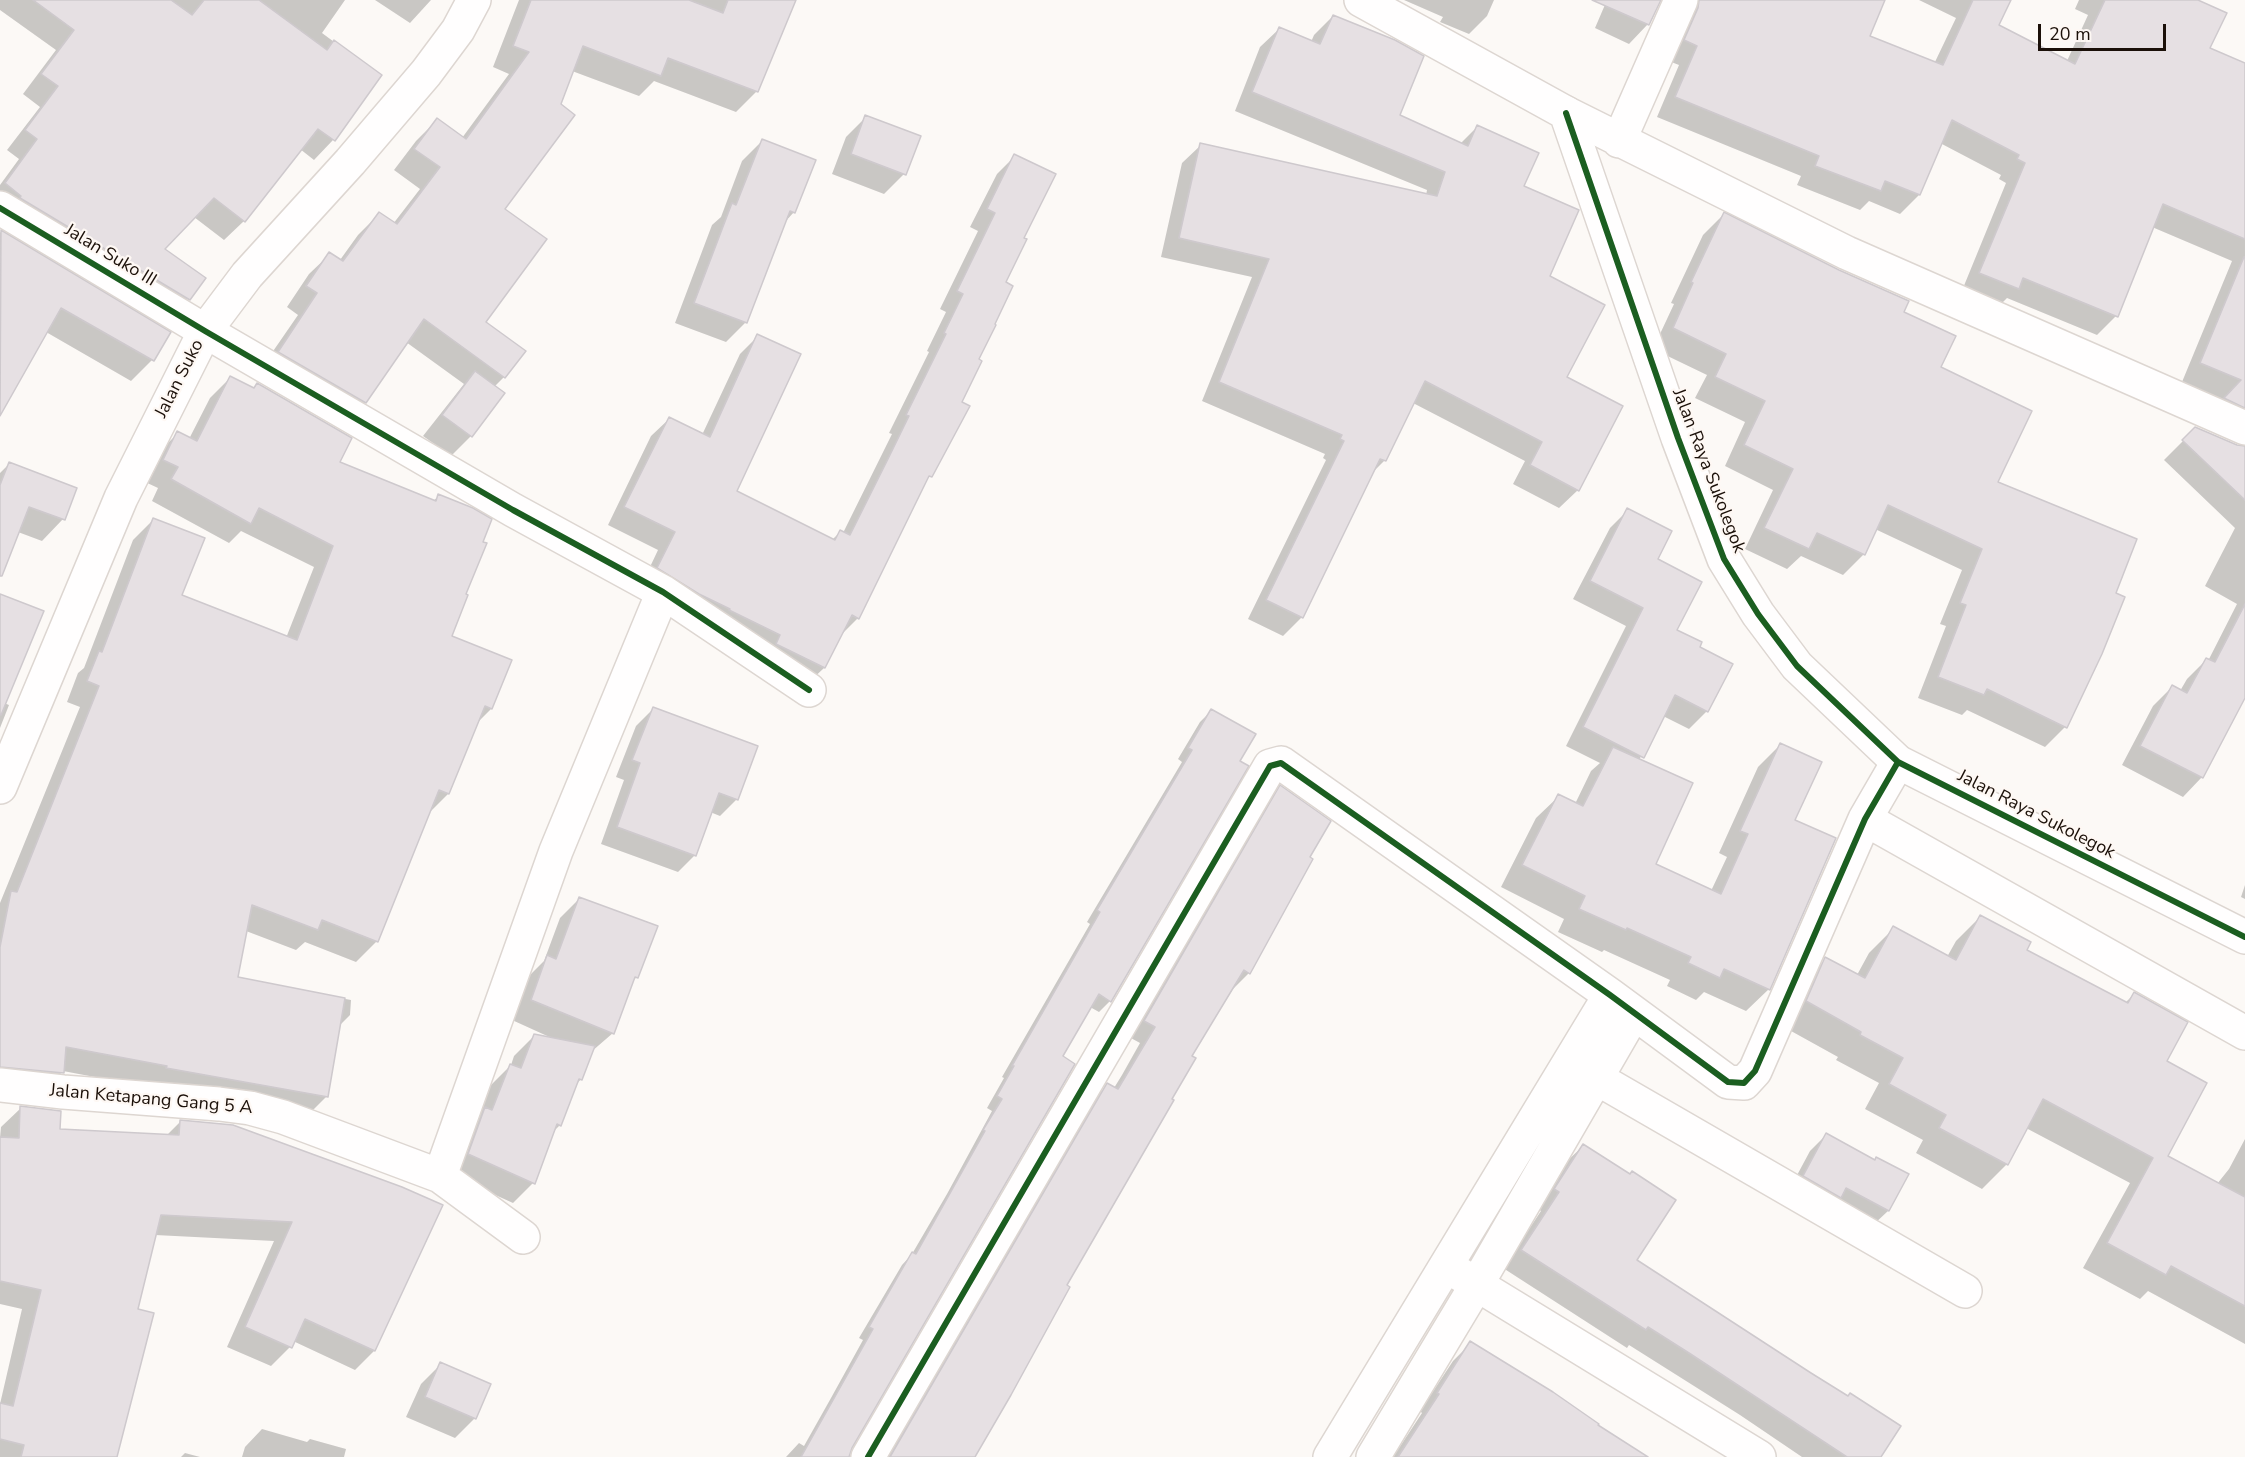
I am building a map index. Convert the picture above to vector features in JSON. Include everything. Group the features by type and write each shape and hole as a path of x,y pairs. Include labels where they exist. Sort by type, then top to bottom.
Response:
{"street":[{"name":"Jalan Suko","path":"0,787 121,498 205,331 248,275 350,162 426,73 458,30 474,0"},
{"path":"1360,0 1619,141 1847,254 2245,428"},
{"path":"1619,141 1682,0"},
{"name":"Jalan Raya Sukolegok","path":"1566,113 1682,449 1724,559 1758,614 1797,666 1898,762 2245,937"},
{"name":"Jalan Suko III","path":"0,208 205,331 513,510 663,592 809,690"},
{"path":"440,1176 556,851 663,592"},
{"path":"868,1457 1270,766 1281,763 1622,1004 1728,1082 1744,1083 1755,1071 1865,819 1898,762"},
{"path":"1865,819 2245,1034"},
{"path":"1373,1457 1477,1284 1583,1071 1622,1004"},
{"path":"1335,1455 1446,1267 1583,1071"},
{"path":"1583,1071 1965,1291"},
{"name":"Jalan Ketapang Gang 5 A","path":"0,1085 250,1108 283,1117 440,1176 523,1237"},
{"path":"1446,1267 1759,1457"}],"building":[{"path":"33,0 171,0 192,15 204,0 259,0 327,50 334,40 382,75 335,141 318,129 245,222 214,198 165,249 206,278 190,300 20,198 21,196 5,183 37,139 25,130 58,86 41,74 74,30"},
{"path":"531,0 689,0 723,13 728,0 796,0 758,92 668,58 661,76 583,46 561,104 575,115 505,209 547,239 486,322 526,351 505,378 424,319 366,403 278,352 317,293 306,286 329,252 343,261 379,212 397,224 440,167 414,149 437,118 466,139 529,52 513,46"},
{"path":"1592,0 1661,0 1649,25"},
{"path":"1699,0 1885,0 1870,36 1943,65 1973,0 2011,0 1999,25 2075,64 2105,0 2198,0 2227,13 2210,48 2245,63 2245,239 2163,204 2118,317 2023,278 2019,289 1979,273 2025,163 2017,159 2019,155 1952,120 1920,195 1885,181 1881,191 1815,166 1819,156 1675,97 1697,46 1684,40 1698,8"},
{"path":"1333,15 1395,40 1424,56 1400,115 1468,146 1477,125 1539,153 1524,186 1579,210 1550,276 1605,305 1567,377 1623,406 1579,491 1530,465 1542,442 1425,381 1386,461 1380,459 1303,618 1266,600 1344,441 1340,439 1342,435 1219,382 1269,259 1179,238 1200,143 1437,196 1445,172 1252,92 1279,27 1320,44"},
{"path":"865,115 921,136 906,175 851,154"},
{"path":"762,139 816,160 795,213 790,211 747,323 694,303 732,203 736,205"},
{"path":"1014,154 1056,174 1024,238 1027,239 1006,282 1013,286 979,359 982,361 962,402 970,406 932,477 929,476 859,619 852,615 825,668 776,644 780,635 699,594 657,568 675,532 624,507 669,417 710,437 757,334 801,354 737,491 835,540 840,530 850,535 909,416 906,415 946,334 944,333 963,294 957,291 995,213 987,209"},
{"path":"1724,212 1839,270 1909,301 1904,312 1956,336 1941,367 2032,411 1998,482 2137,539 2116,593 2125,597 2102,654 2067,728 1987,689 1984,695 1938,677 1966,605 1960,603 1982,549 1888,505 1865,555 1817,533 1809,549 1764,528 1793,469 1744,445 1765,401 1715,377 1726,354 1673,328 1693,283 1691,282"},
{"path":"1,230 171,332 154,361 61,308 0,416"},
{"path":"2244,257 2245,408 2224,398 2241,380 2200,363"},
{"path":"475,371 505,393 472,437 442,415"},
{"path":"230,376 254,388 257,383 352,438 340,462 436,501 438,494 473,508 492,519 483,542 487,543 452,636 512,660 492,709 485,706 449,794 439,790 378,942 322,920 318,930 252,905 238,977 345,998 328,1097 166,1068 167,1066 66,1047 64,1073 0,1067 0,947 11,891 17,892 99,686 87,681 99,651 102,652 153,518 205,538 182,595 297,640 333,546 259,508 251,524 171,479 178,467 163,460 177,431 197,441"},
{"path":"2195,427 2237,445 2245,446 2245,500 2182,440"},
{"path":"9,462 77,488 65,520 29,507 2,576 0,576 0,485"},
{"path":"1627,508 1672,531 1658,559 1702,582 1677,630 1702,642 1700,647 1733,664 1708,712 1675,695 1644,758 1583,727 1643,608 1590,581"},
{"path":"0,594 44,611 1,715 0,714"},
{"path":"2245,604 2245,698 2203,778 2140,746 2172,685 2187,693 2206,658 2215,662"},
{"path":"653,707 758,746 738,800 719,793 696,856 617,827 640,763 632,760"},
{"path":"1211,709 1256,734 1240,761 1249,766 1111,1002 1099,994 1063,1056 1075,1064 852,1448 849,1457 801,1457 873,1329 869,1327 912,1252 916,1254 985,1131 983,1130 1002,1099 997,1096 1014,1066 1012,1066 1100,912 1097,910 1192,750 1188,748"},
{"path":"1780,743 1822,762 1795,820 1836,838 1770,990 1724,969 1720,978 1688,963 1691,957 1579,909 1585,896 1522,865 1558,794 1583,806 1613,747 1693,783 1656,864 1721,894 1748,834 1740,831"},
{"path":"1280,785 1331,821 1310,857 1313,859 1250,974 1244,970 1192,1056 1196,1058 1172,1099 1174,1100 1067,1285 1070,1287 1011,1395 975,1457 890,1457 1107,1083 1118,1089 1155,1027 1144,1021"},
{"path":"579,897 658,926 638,978 635,977 614,1034 531,1000 547,955 556,959"},
{"path":"1980,915 2031,942 2027,950 2128,1003 2134,992 2188,1022 2167,1061 2207,1083 2168,1156 2245,1197 2245,1306 2171,1266 2166,1275 2107,1243 2153,1158 2043,1099 2008,1165 1939,1128 1946,1115 1889,1084 1903,1058 1860,1035 1861,1032 1806,1001 1825,957 1865,978 1893,926 1956,960"},
{"path":"534,1034 595,1046 582,1080 579,1079 561,1126 557,1124 535,1184 468,1154 485,1107 492,1110 510,1064 521,1068"},
{"path":"20,1106 61,1111 60,1129 179,1135 180,1120 233,1125 402,1187 443,1205 375,1351 305,1319 292,1348 245,1327 292,1222 161,1215 138,1309 154,1313 117,1457 21,1457 24,1445 0,1439 0,1403 13,1406 41,1290 0,1281 0,1137 19,1138"},
{"path":"1826,1133 1875,1160 1876,1157 1909,1174 1889,1211 1846,1188 1841,1198 1803,1176"},
{"path":"1583,1144 1630,1174 1632,1171 1676,1200 1637,1260 1811,1373 1848,1396 1850,1393 1901,1426 1881,1457 1847,1457 1689,1353 1648,1327 1646,1330 1521,1250 1559,1192 1554,1189"},
{"path":"1470,1341 1553,1392 1598,1425 1648,1457 1398,1457"},
{"path":"440,1362 491,1384 476,1419 425,1397"}],"cycle path":[{"path":"1566,113 1678,438 1724,559 1758,614 1797,666 1898,762 2245,937"},
{"path":"0,208 205,331 513,510 663,592 809,690"},
{"path":"868,1457 1270,766 1281,763 1610,995 1728,1082 1744,1083 1755,1071 1865,819 1898,762"}]}
